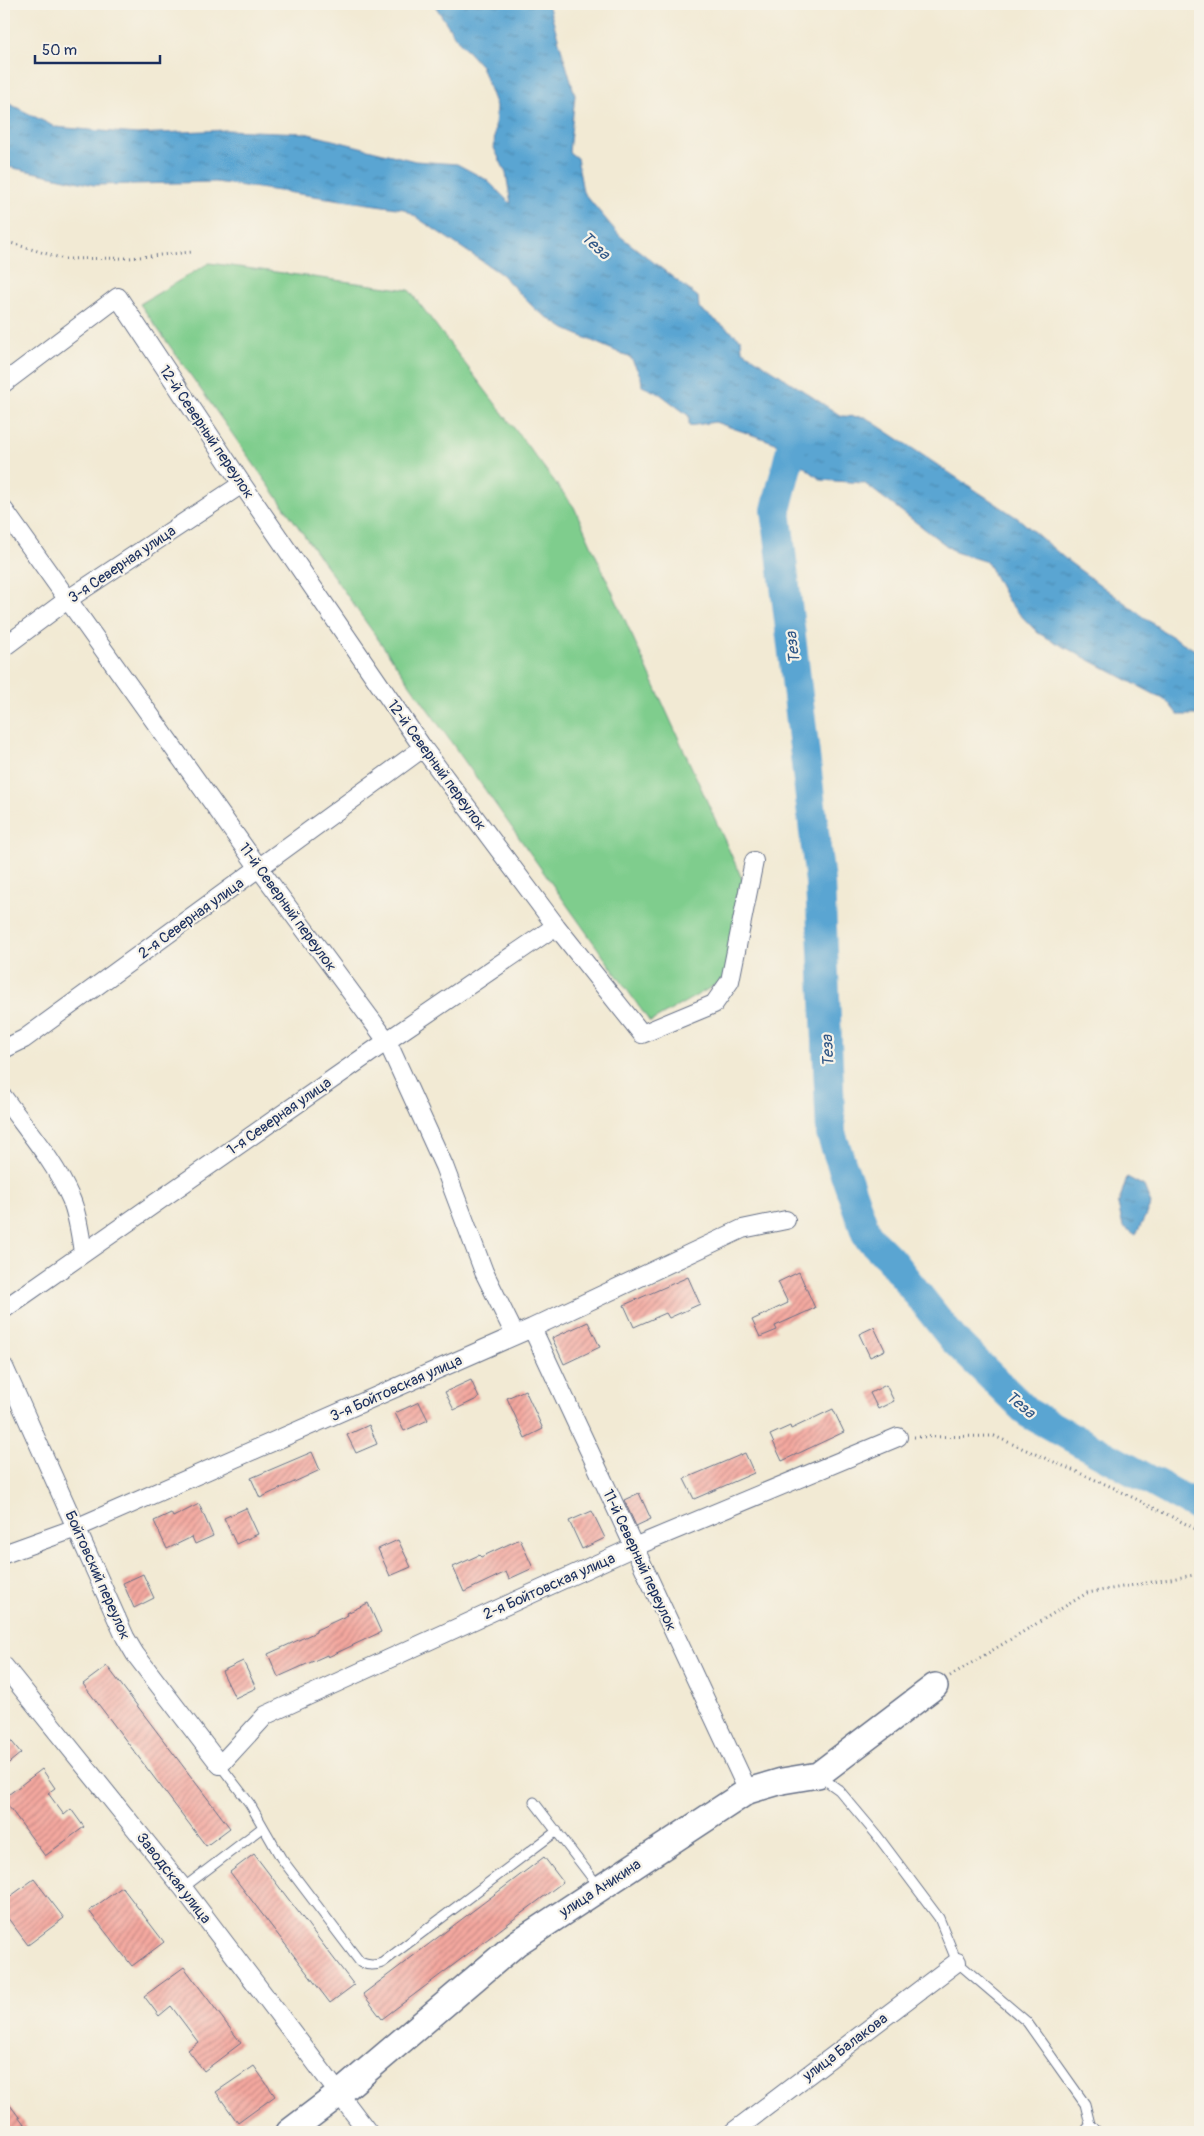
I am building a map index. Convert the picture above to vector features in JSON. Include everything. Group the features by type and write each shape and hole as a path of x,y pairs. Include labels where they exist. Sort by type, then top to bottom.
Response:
{"street":[{"name":"12-й Северный переулок","path":"4,384 118,297 242,484 423,748 556,926 642,1034 714,1004 730,981 754,861"},
{"name":"3-я Северная улица","path":"4,647 67,600 242,484"},
{"name":"11-й Северный переулок","path":"4,510 259,868 387,1041 444,1166 484,1272 515,1335"},
{"name":"2-я Северная улица","path":"4,1049 24,1039 423,748"},
{"name":"1-я Северная улица","path":"4,1308 387,1041 556,926"},
{"path":"4,1098 54,1168 71,1199 79,1225 83,1252"},
{"name":"3-я Бойтовская улица","path":"4,1554 76,1528 532,1328 742,1230 786,1220"},
{"name":"11-й Северный переулок","path":"532,1328 748,1791"},
{"name":"Бойтовский переулок","path":"4,1367 129,1644 220,1765"},
{"name":"2-я Бойтовская улица","path":"220,1765 266,1715 634,1547 898,1437"},
{"name":"Заводская улица","path":"4,1666 183,1888 368,2132"},
{"name":"улица Аникина","path":"289,2132 339,2094 517,1943 748,1791 782,1781 818,1775 935,1686"},
{"name":"улица Балакова","path":"733,2132 957,1962"}],"lane":[{"path":"220,1765 250,1804 284,1863 360,1962 370,1966 382,1963 556,1831"},
{"path":"818,1775 839,1790 876,1834 939,1918 957,1962 1027,2022 1085,2104 1091,2132"},
{"path":"534,1802 600,1888"},
{"path":"183,1888 262,1827"}],"path":[{"path":"4,238 10,243 64,259 129,258 192,252"},
{"path":"898,1437 994,1436 1114,1488 1200,1531"},
{"path":"935,1686 1087,1593 1200,1574"}],"green space":[{"path":"209,263 409,290 574,507 748,892 731,976 650,1022 140,304"}],"water":[{"path":"434,4 548,4 575,95 569,152 577,158 583,192 620,236 698,297 699,308 741,339 742,350 841,416 865,417 1019,519 1069,562 1163,631 1200,653 1200,715 1178,715 1167,701 1038,633 1009,603 987,562 955,552 864,483 821,480 773,442 715,422 689,426 689,416 660,394 642,386 641,377 631,358 565,329 535,309 501,274 404,209 216,182 94,185 4,166 4,101 55,127 137,134 226,130 305,133 415,161 457,164 487,180 511,204 506,173 494,148 496,106 481,66 456,38"},
{"path":"1127,1177 1144,1186 1151,1204 1136,1235 1123,1226 1118,1205"}],"building":[{"path":"799,1272 815,1308 775,1326 777,1330 760,1337 752,1320 788,1303 778,1282"},
{"path":"688,1277 700,1304 669,1318 666,1313 634,1327 624,1305"},
{"path":"588,1322 600,1347 564,1364 552,1338"},
{"path":"874,1327 885,1350 870,1357 859,1334"},
{"path":"471,1380 479,1398 454,1410 445,1392"},
{"path":"886,1385 894,1401 878,1409 870,1393"},
{"path":"525,1390 543,1429 525,1438 507,1398"},
{"path":"419,1402 428,1420 404,1431 395,1413"},
{"path":"833,1409 844,1432 782,1461 770,1435 790,1426 791,1429"},
{"path":"369,1425 377,1444 356,1453 347,1435"},
{"path":"312,1452 320,1470 260,1498 251,1478"},
{"path":"745,1453 754,1473 694,1499 684,1479"},
{"path":"639,1493 651,1519 636,1526 624,1500"},
{"path":"199,1504 213,1536 195,1544 192,1537 167,1549 154,1521 171,1513 173,1517"},
{"path":"246,1508 258,1534 236,1544 224,1518"},
{"path":"592,1511 605,1538 582,1549 569,1521"},
{"path":"520,1539 533,1568 509,1579 506,1572 464,1592 453,1567 479,1555 481,1557"},
{"path":"398,1540 411,1567 390,1576 378,1549"},
{"path":"143,1574 154,1598 134,1608 123,1583"},
{"path":"368,1603 381,1632 328,1657 327,1655 278,1677 268,1654 316,1632 316,1630"},
{"path":"243,1661 256,1688 235,1698 222,1671"},
{"path":"107,1666 230,1828 206,1846 83,1684"},
{"path":"4,1732 21,1753 4,1767"},
{"path":"42,1769 55,1788 48,1793 64,1815 71,1809 84,1827 45,1856 4,1800 4,1798"},
{"path":"254,1854 354,1985 330,2003 230,1872"},
{"path":"544,1857 563,1882 382,2019 363,1994"},
{"path":"34,1879 64,1918 28,1945 4,1913 4,1901"},
{"path":"122,1887 164,1942 132,1966 89,1911"},
{"path":"184,1967 241,2043 204,2071 188,2050 198,2042 171,2006 159,2016 144,1996"},
{"path":"254,2066 275,2096 238,2123 216,2092"},
{"path":"4,2097 30,2132 4,2132"}],"waterway":[{"name":"Теза","path":"796,429 776,510 820,882 831,1134 867,1236 890,1259 953,1339 1028,1413 1200,1508"}]}
